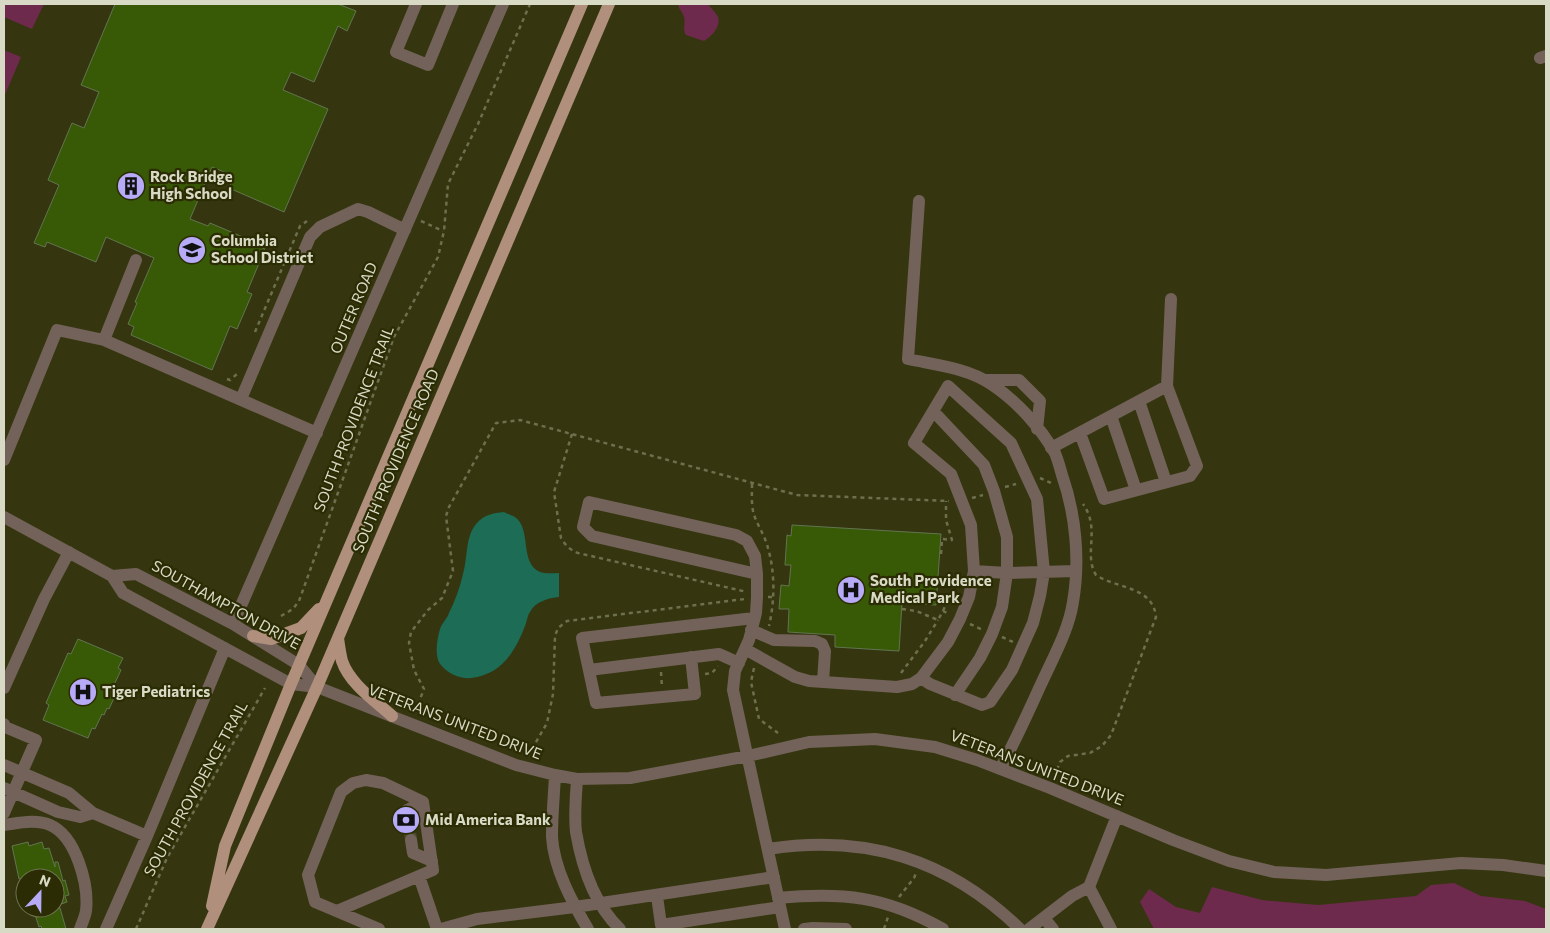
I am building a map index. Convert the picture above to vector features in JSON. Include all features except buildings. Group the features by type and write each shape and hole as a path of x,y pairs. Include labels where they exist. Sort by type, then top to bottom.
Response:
{"main road":[{"name":"SOUTH PROVIDENCE ROAD","path":"208,929 224,846 299,665 582,4"},
{"name":"SOUTH PROVIDENCE ROAD","path":"208,929 338,638 609,4"},
{"path":"253,636 271,639 301,628 314,616 329,595"},
{"path":"338,638 342,660 348,672 357,684 392,716"}],"street":[{"path":"416,4 396,52 428,65 453,4"},
{"name":"OUTER ROAD","path":"233,624 503,4"},
{"path":"919,201 908,359 957,368 985,380 1010,398 1028,416 1055,454 1068,492 1075,530 1073,603 1064,632 1000,769"},
{"path":"241,399 310,236 320,227 358,209 405,230"},
{"path":"104,340 136,260"},
{"path":"1080,432 1104,499 1190,476 1198,466 1167,386 1172,299"},
{"path":"4,460 57,330 104,340 317,433"},
{"path":"745,649 795,677 809,681 897,687 912,684 921,678 948,642 960,619 969,597 974,571 971,525 951,474 914,443 934,412 957,368"},
{"path":"985,380 1019,380 1040,401 1037,429"},
{"path":"921,678 930,684 982,706 990,702 1012,670 1033,623 1044,572 1037,499 1011,443 948,386"},
{"path":"1051,448 1167,386"},
{"path":"1139,401 1166,482"},
{"path":"934,412 984,465 994,491 1007,537 1007,573 1002,607 992,634 980,658 955,695"},
{"path":"1111,416 1136,490"},
{"path":"757,574 592,536 583,527 589,502 736,535 747,541 755,556 757,574 757,597 753,624 735,671 733,690 785,929"},
{"path":"4,517 112,576 123,593 291,684 316,686"},
{"path":"4,688 10,658 69,552"},
{"path":"974,571 1007,573 1075,571"},
{"name":"SOUTHAMPTON DRIVE","path":"112,576 136,574 233,624 299,665 316,686"},
{"path":"691,657 695,694 596,704 582,638 753,624 774,640 815,641 822,644 826,651 823,682"},
{"path":"106,929 225,648"},
{"path":"589,670 720,654 739,663"},
{"name":"VETERANS UNITED DRIVE","path":"316,686 516,765 555,775 577,778 630,778 748,756 809,742 875,739 935,747 1050,788 1229,861 1274,872 1326,875 1462,863 1503,865 1546,871"},
{"path":"4,724 5,727 36,740 22,773 8,790 4,813"},
{"path":"4,765 69,793 93,813 147,836"},
{"path":"555,775 552,838 558,868 575,907 588,929"},
{"path":"577,778 576,832 587,874 599,903 620,929"},
{"path":"379,929 315,902 308,876 341,792 353,783 366,780 383,783 423,802"},
{"path":"8,790 58,812 80,817 93,813"},
{"path":"408,816 407,810 423,802"},
{"path":"337,911 433,870 423,802"},
{"path":"1029,929 1072,896 1089,887 1117,816"},
{"path":"4,825 40,822 61,831 68,840 77,856 86,895 86,911 80,929"},
{"path":"411,840 413,852 432,861"},
{"path":"768,849 792,845 820,844 888,852 919,862 973,890 1002,912 1020,929"},
{"path":"419,876 439,929 477,919 657,896 774,877"},
{"path":"1089,887 1111,929"},
{"path":"657,896 661,925 831,895 862,898 892,906 919,916 943,929"},
{"path":"1044,918 1052,929"},
{"path":"804,929 846,929"}],"path":[{"name":"SOUTH PROVIDENCE TRAIL","path":"281,616 293,609 299,601 394,337 438,257 444,231 448,184 478,124 530,4"},
{"path":"411,723 424,689 414,670 409,643 411,632 428,610 442,598 453,571 446,516 449,507 496,423 520,420 797,495 962,501 1032,477 1040,478 1068,492 1084,505 1090,517 1093,527 1092,568 1096,575 1149,598 1155,606 1156,617 1111,735 1102,746 1090,753 1068,756 1060,762 1050,788"},
{"path":"941,554 942,539 952,540 946,520 946,501"},
{"path":"897,678 925,641 938,620"},
{"name":"SOUTH PROVIDENCE TRAIL","path":"136,929 167,858 265,688"}],"shaded area":[{"path":"4,4 44,4 32,29 4,17"},
{"path":"678,4 708,4 719,21 710,37 704,41 686,35 684,17"},
{"path":"4,50 21,57 4,97"},
{"path":"504,512 515,517 520,522 527,554 534,568 542,573 559,573 559,597 542,601 532,609 517,645 506,661 499,667 482,676 471,678 459,677 447,671 437,657 440,629 459,589 465,567 470,534 473,528 486,516"},
{"path":"1454,883 1481,896 1525,901 1546,909 1546,929 1154,929 1140,902 1149,889 1176,907 1200,913 1212,887 1262,900 1318,905 1416,896 1431,885"}],"tunnel":[{"path":"408,816 411,840"}],"place":[{"name":"Rock Bridge High School","path":"131,186"},
{"name":"Columbia School District","path":"192,250"},
{"name":"South Providence Medical Park","path":"851,590"},
{"name":"Tiger Pediatrics","path":"83,692"},
{"name":"Mid America Bank","path":"406,820"}]}
